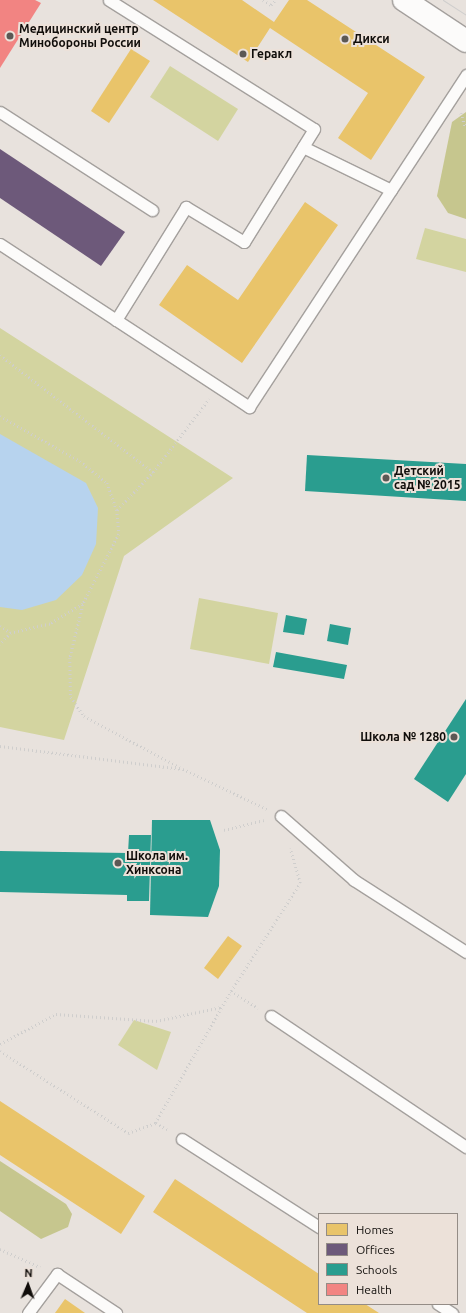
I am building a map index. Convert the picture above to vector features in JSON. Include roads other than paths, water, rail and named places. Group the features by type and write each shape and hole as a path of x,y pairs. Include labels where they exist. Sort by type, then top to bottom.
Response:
{"street":[{"path":"404,0 466,41"}],"lane":[{"path":"109,0 314,129 244,242 186,207 116,320"},
{"path":"0,244 249,407 466,75"},
{"path":"0,112 152,210"},
{"path":"303,147 391,190"},
{"path":"281,816 354,880 466,952"},
{"path":"271,1016 466,1147"},
{"path":"182,1139 318,1226"},
{"path":"28,1313 57,1274 116,1313"},
{"path":"440,1305 452,1313"}],"water":[{"path":"0,434 86,483 98,508 96,544 82,575 56,600 22,610 0,607"}],"tram line":[{"path":"443,0 466,15"}],"place":[{"name":"Медицинский центр Минобороны России","path":"10,36"},
{"name":"Дикси","path":"345,39"},
{"name":"Геракл","path":"243,54"},
{"name":"Детский сад № 2015","path":"386,478"},
{"name":"Школа № 1280","path":"454,737"},
{"name":"Школа им. Хинксона","path":"118,863"}]}
